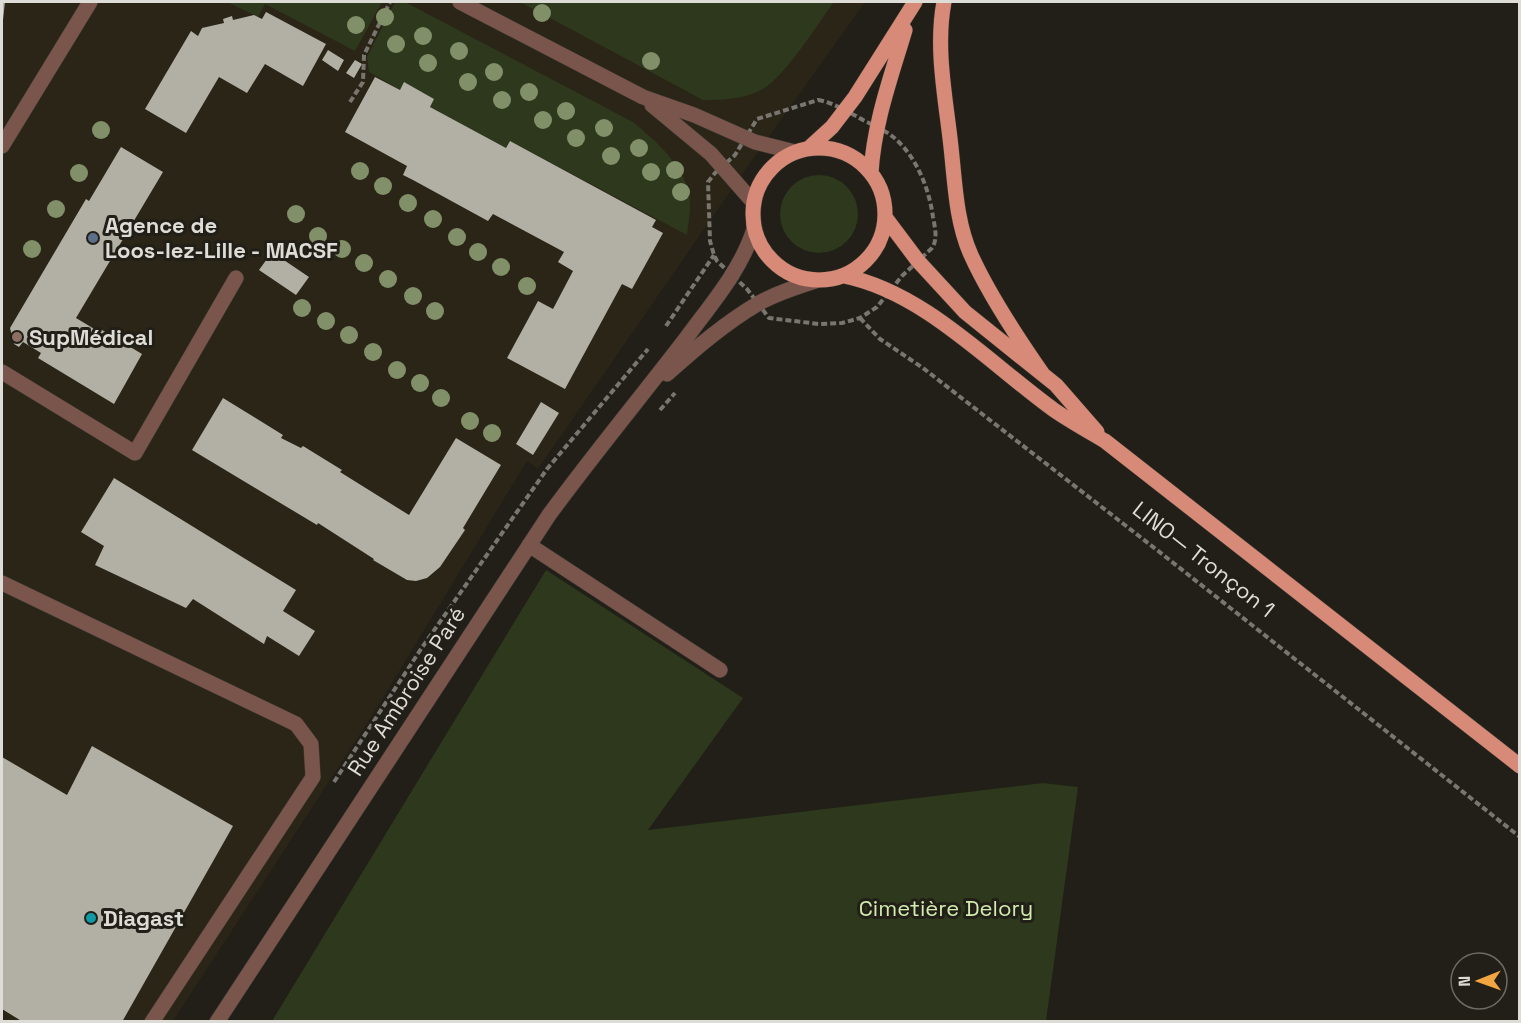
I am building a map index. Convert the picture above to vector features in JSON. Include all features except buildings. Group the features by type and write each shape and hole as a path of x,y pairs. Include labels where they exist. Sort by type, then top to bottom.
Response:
{"main road":[{"path":"944,2 941,28 942,69 962,227 971,255 1015,333 1042,373"},
{"path":"802,150 832,149 847,154 871,173 882,194 885,217 883,232 873,252 858,268 844,276 830,280 794,276 776,265 766,254 754,229 754,203 757,190 777,162 802,150 832,127 855,97 913,6"},
{"path":"871,173 879,116 913,6"},
{"path":"885,217 918,261 965,312 1042,373 1068,397 1105,441"},
{"path":"844,276 873,283 909,302 946,326 1054,410 1105,441"},
{"name":"LINO— Tronçon 1","path":"1105,441 1520,766"}],"street":[{"path":"459,2 643,97 694,115 755,142 802,150"},
{"path":"2,146 86,5"},
{"path":"643,97 711,154 754,203"},
{"name":"Rue Ambroise Paré","path":"217,1022 529,545 586,465 644,393 732,276 747,249 754,229"},
{"path":"2,372 135,453 236,278"},
{"name":"Rue Ambroise Paré","path":"644,393 712,335 751,308 781,292 815,280"},
{"path":"529,545 720,670"},
{"path":"2,583 296,724 311,744 313,777 152,1022"}],"path":[{"path":"350,102 363,82 364,55 390,2"},
{"path":"660,334 714,255"},
{"path":"759,323 770,318"},
{"name":"LINO— Tronçon 1","path":"860,318 880,339 922,368 1148,543 1520,837"},
{"path":"329,790 421,649 547,469 652,344"},
{"path":"657,413 678,390"}],"shaded area":[{"path":"2,2 865,2 745,170 538,469 527,461 375,711 173,1021 2,1022"}],"green space":[{"path":"227,2 382,2 355,51 265,4 258,17"},
{"path":"395,2 405,2 633,122 661,147 684,178 690,202 687,235 510,141 506,148 430,107 434,99 405,83 400,90 369,72 367,57"},
{"path":"520,2 834,2 791,61 763,89 742,97 703,100"},
{"path":"819,175 834,178 851,192 858,214 855,229 841,246 819,253 804,250 787,236 780,214 783,199 797,182"},
{"name":"Cimetière Delory","path":"546,570 743,698 648,830 1043,783 1078,787 1046,1021 272,1021"}],"place":[{"name":"Agence de Loos-lez-Lille - MACSF","path":"93,238"},
{"name":"SupMédical","path":"17,337"},
{"name":"Diagast","path":"91,918"}]}
